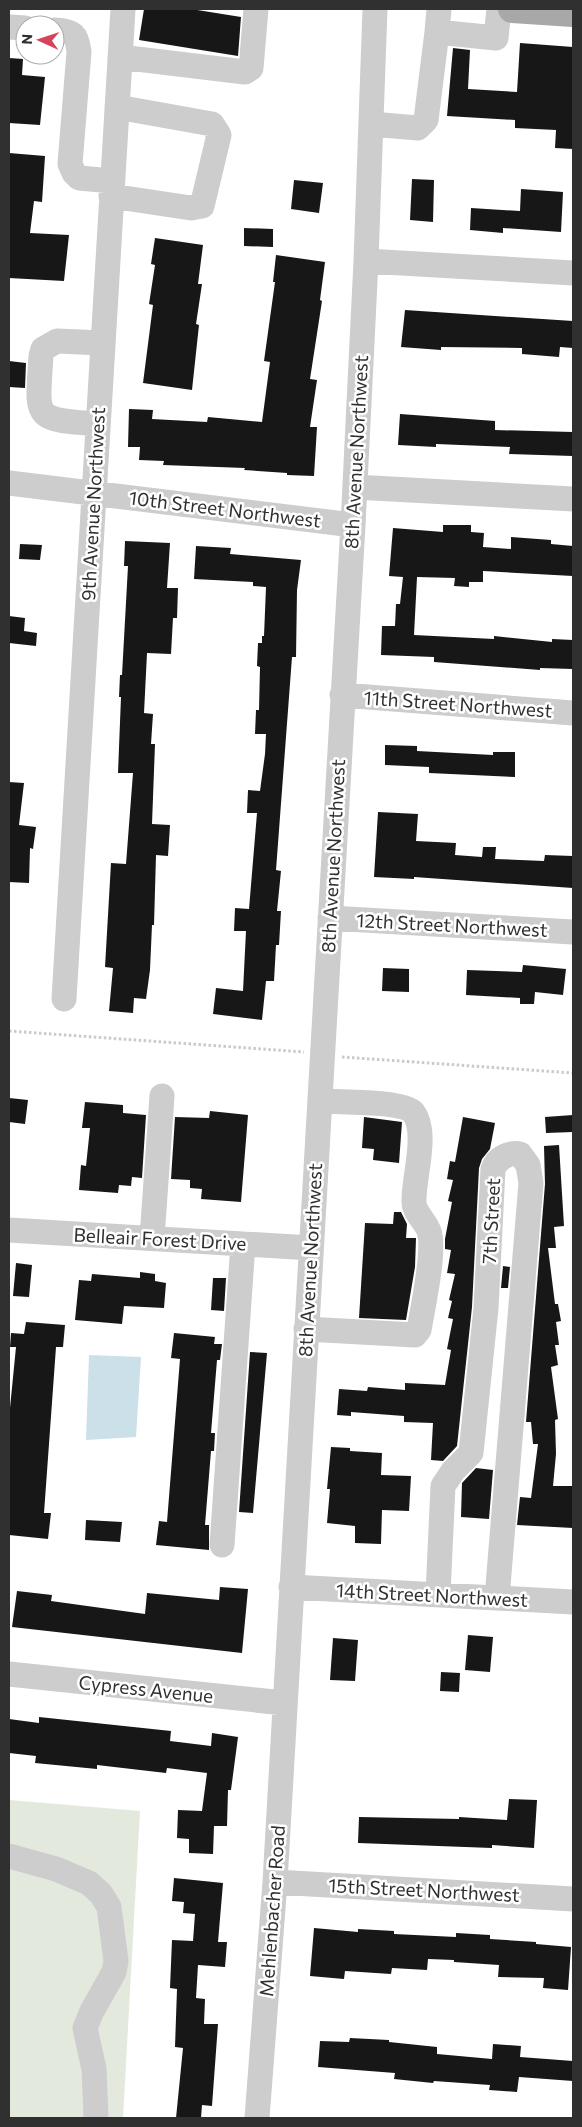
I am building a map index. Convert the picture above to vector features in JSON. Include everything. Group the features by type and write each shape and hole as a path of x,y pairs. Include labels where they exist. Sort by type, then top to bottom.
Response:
{"main road":[{"path":"512,9 573,13"}],"street":[{"name":"9th Avenue Northwest","path":"64,999 123,9"},
{"path":"120,57 245,72 251,68 256,9"},
{"name":"8th Avenue Northwest","path":"284,1703 353,525 366,261 375,9"},
{"path":"371,124 418,128 426,120 438,20 496,38 499,9"},
{"path":"65,31 74,35 78,42 79,52 70,164 74,173 79,178 112,188 191,208 202,206 219,134 212,124 117,107"},
{"path":"366,261 573,273"},
{"path":"98,424 48,418 42,412 38,402 43,349 50,343 57,341 102,342"},
{"name":"10th Street Northwest","path":"9,483 353,525"},
{"path":"355,487 573,499"},
{"name":"11th Street Northwest","path":"342,695 573,713"},
{"name":"12th Street Northwest","path":"330,918 573,932"},
{"path":"152,1238 162,1096"},
{"path":"306,1329 415,1335 420,1330 429,1261 430,1234 414,1204 419,1124 412,1111 398,1105 320,1101"},
{"name":"7th Street","path":"438,1594 443,1486 453,1471 471,1453 486,1308 493,1169 496,1162 512,1153 520,1154 528,1165 531,1183 497,1598"},
{"name":"Belleair Forest Drive","path":"9,1230 311,1248"},
{"path":"222,1545 243,1244"},
{"name":"14th Street Northwest","path":"291,1587 573,1602"},
{"name":"Cypress Avenue","path":"9,1674 284,1703"},
{"name":"Mehlenbacher Road","path":"257,2118 275,1882 284,1703"},
{"path":"9,1856 56,1869 89,1883 101,1894 109,1907 116,1961 114,1972 92,2011 86,2028 94,2069 96,2118"},
{"name":"15th Street Northwest","path":"275,1882 573,1898"}],"path":[{"path":"9,1031 573,1073"}],"shaded area":[{"path":"9,1800 140,1811 123,2118 9,2118"}],"water":[{"path":"89,1355 141,1357 136,1437 86,1440"}],"building":[{"path":"144,9 191,9 241,17 238,56 139,40"},
{"path":"520,43 573,47 573,149 555,148 556,130 515,128 515,120 447,116 453,48 470,50 468,89 517,92"},
{"path":"9,58 15,58 15,65 23,65 22,75 45,77 40,125 9,123"},
{"path":"9,153 45,156 42,202 34,201 30,233 69,235 64,281 9,278"},
{"path":"412,179 434,180 433,222 410,220"},
{"path":"294,180 323,183 319,213 291,209"},
{"path":"521,189 563,192 561,232 503,228 503,233 470,230 471,208 520,211"},
{"path":"244,228 273,229 273,247 244,246"},
{"path":"155,238 203,245 198,284 202,284 196,324 199,325 192,390 143,383 153,305 149,304 155,265 151,264"},
{"path":"276,255 325,262 320,300 322,301 310,379 317,380 310,427 317,427 314,476 244,470 245,468 163,465 164,461 139,460 140,447 128,447 129,409 153,410 152,419 207,422 208,417 262,422 270,362 264,361 275,282 273,282"},
{"path":"405,310 573,321 573,348 560,347 559,357 522,354 522,348 441,347 441,350 401,347"},
{"path":"9,361 26,363 25,388 9,387"},
{"path":"400,414 495,421 495,430 573,432 573,456 509,454 510,447 436,444 436,447 398,445"},
{"path":"443,525 471,525 471,532 484,533 483,547 511,549 511,537 551,540 551,544 573,546 573,576 483,571 483,582 469,582 469,587 454,586 455,578 417,577 414,635 494,639 494,636 552,642 552,639 573,640 573,669 540,668 540,670 434,662 434,657 381,655 382,626 395,626 396,604 400,604 403,577 389,576 393,528 443,532"},
{"path":"125,541 170,543 167,588 178,588 177,618 173,618 171,654 147,653 144,713 153,714 151,744 155,744 152,824 170,825 168,856 156,855 154,925 152,925 150,970 146,999 134,998 133,1013 109,1011 113,968 105,967 111,863 126,864 133,773 118,773 120,675 122,675 128,566 124,566"},
{"path":"20,544 42,545 40,560 19,559"},
{"path":"196,546 231,548 230,554 301,560 297,590 296,657 292,657 276,870 281,871 277,911 281,911 279,945 276,945 274,981 266,981 262,1020 213,1014 216,988 243,991 246,931 234,931 235,908 249,909 257,813 247,813 248,790 260,791 265,754 266,734 255,734 256,710 259,710 260,667 257,666 258,643 262,643 262,636 264,636 266,587 253,586 253,582 194,579"},
{"path":"9,616 25,618 24,631 37,633 36,646 9,643"},
{"path":"385,745 417,746 417,751 493,755 493,752 515,752 515,777 429,773 429,767 385,765"},
{"path":"9,782 24,783 19,825 36,827 33,849 30,848 29,883 9,882"},
{"path":"378,812 418,814 416,841 456,843 455,855 482,857 483,847 496,847 495,859 544,861 545,855 573,856 573,888 414,877 414,879 374,877"},
{"path":"523,965 566,969 563,995 535,992 534,1004 520,1004 520,998 466,995 467,970 522,972"},
{"path":"383,968 409,969 409,992 382,991"},
{"path":"9,1098 28,1100 25,1124 9,1122"},
{"path":"85,1102 123,1105 123,1113 146,1115 142,1178 132,1177 131,1186 119,1185 118,1193 79,1190 81,1165 86,1166 90,1128 82,1128"},
{"path":"210,1111 248,1115 241,1202 201,1199 202,1189 190,1188 190,1180 171,1179 175,1117 209,1118"},
{"path":"573,1115 573,1132 546,1133 545,1117"},
{"path":"364,1117 402,1122 399,1163 373,1160 374,1149 362,1148"},
{"path":"463,1117 495,1123 490,1149 482,1159 479,1168 472,1307 457,1446 443,1461 431,1460 433,1423 404,1422 404,1416 351,1412 351,1416 337,1415 339,1389 367,1391 368,1387 405,1390 405,1383 445,1385 451,1350 447,1349 453,1319 448,1318 452,1301 449,1300 455,1274 447,1273 451,1250 445,1249 445,1239 452,1202 448,1201 453,1180 447,1179 450,1161 455,1162"},
{"path":"559,1145 564,1226 554,1227 556,1248 548,1248 555,1304 558,1304 561,1321 556,1322 559,1345 555,1345 558,1365 551,1367 558,1419 555,1420 556,1454 553,1486 573,1486 573,1528 517,1525 520,1497 531,1498 538,1444 533,1444 531,1422 526,1422 545,1184 544,1146"},
{"path":"394,1212 401,1212 407,1224 406,1238 416,1238 415,1267 406,1320 359,1318 365,1223 393,1224"},
{"path":"16,1263 32,1265 29,1297 13,1296"},
{"path":"503,1266 510,1267 508,1288 501,1288"},
{"path":"140,1272 155,1274 155,1281 166,1283 164,1308 124,1306 122,1324 75,1320 79,1280 91,1281 92,1274 140,1278"},
{"path":"213,1278 226,1278 224,1311 211,1310"},
{"path":"26,1322 65,1325 63,1347 56,1347 44,1513 51,1513 48,1539 9,1535 9,1418 16,1347 10,1347 11,1333 24,1334"},
{"path":"174,1333 215,1337 214,1344 222,1344 220,1360 217,1360 211,1433 215,1433 214,1451 211,1451 205,1525 209,1525 209,1550 156,1545 159,1521 167,1522 180,1359 171,1358"},
{"path":"250,1352 267,1353 253,1513 239,1512"},
{"path":"331,1447 350,1448 350,1451 382,1453 381,1475 411,1476 409,1511 382,1510 381,1544 355,1543 355,1526 327,1523 330,1489 327,1489"},
{"path":"476,1468 493,1470 489,1519 461,1517 462,1483"},
{"path":"86,1520 122,1522 120,1542 85,1540"},
{"path":"220,1587 248,1589 242,1653 12,1627 17,1591 52,1595 51,1601 145,1614 147,1593 219,1600"},
{"path":"468,1635 493,1637 490,1672 465,1670"},
{"path":"333,1638 358,1640 355,1681 330,1680"},
{"path":"441,1672 460,1673 459,1692 440,1691"},
{"path":"39,1717 171,1731 170,1741 211,1746 212,1733 238,1737 231,1790 228,1790 227,1826 214,1826 213,1854 189,1853 189,1839 177,1838 178,1810 202,1811 207,1773 167,1768 166,1773 97,1765 97,1769 35,1763 36,1756 9,1753 9,1719 39,1723"},
{"path":"509,1799 537,1800 534,1848 492,1845 492,1848 358,1843 359,1817 459,1819 459,1817 507,1820"},
{"path":"174,1878 223,1883 218,1942 227,1942 225,1967 198,1965 196,1998 205,1999 204,2024 218,2024 212,2106 202,2105 201,2118 176,2118 183,2048 175,2047 177,1989 170,1988 172,1940 193,1941 195,1914 183,1913 184,1902 172,1901"},
{"path":"314,1928 358,1932 358,1929 394,1931 394,1934 456,1937 456,1933 490,1935 490,1939 536,1942 536,1944 571,1947 568,1990 543,1988 544,1978 498,1977 499,1965 454,1962 454,1960 428,1959 427,1970 392,1968 391,1974 345,1971 344,1979 310,1976"},
{"path":"350,2038 389,2040 389,2042 437,2047 437,2054 492,2059 493,2044 521,2046 520,2057 573,2061 573,2081 519,2077 517,2092 489,2090 490,2085 434,2081 433,2083 394,2079 395,2073 318,2067 320,2041 349,2042"}]}
